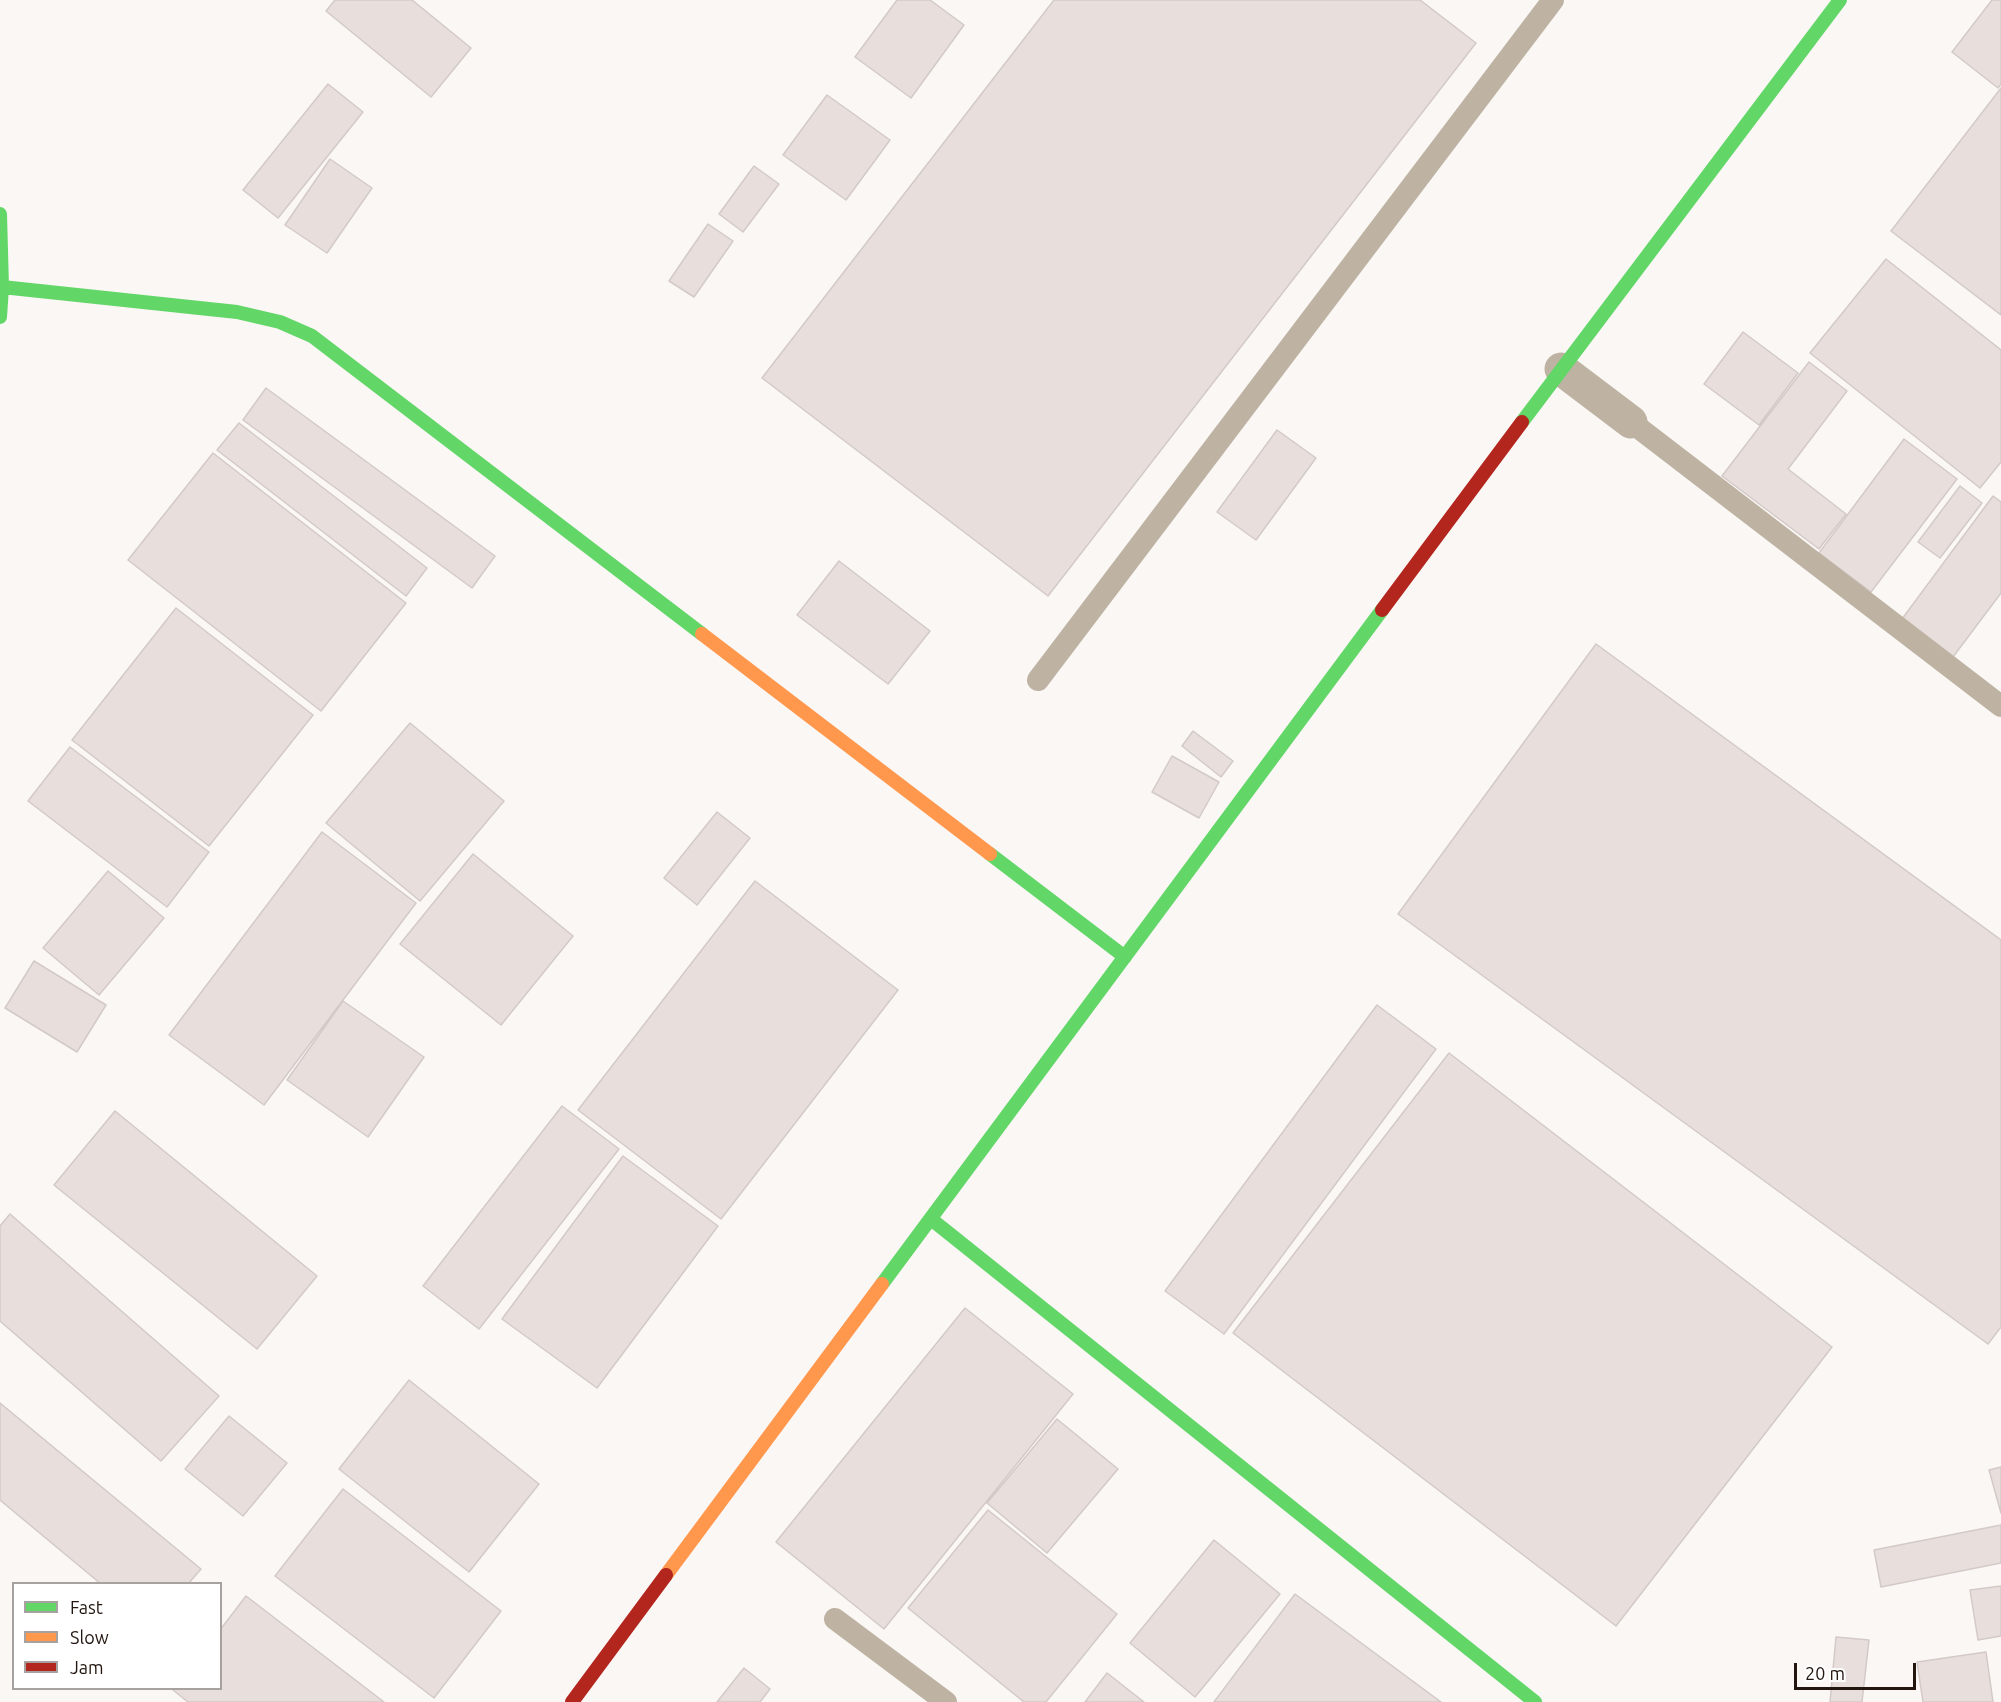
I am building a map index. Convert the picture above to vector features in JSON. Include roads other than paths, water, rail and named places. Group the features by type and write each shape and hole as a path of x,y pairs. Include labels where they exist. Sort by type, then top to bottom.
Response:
{"street":[{"path":"572,1702 1562,369 1840,0"},
{"path":"0,214 2,287 0,317"},
{"path":"2,287 237,312 280,322 312,336 1125,957"},
{"path":"1562,369 1631,422"},
{"path":"931,1219 1535,1702"}],"lane":[{"path":"1038,680 1553,0"},
{"path":"1631,422 2001,706"},
{"path":"835,1619 946,1702"}]}
